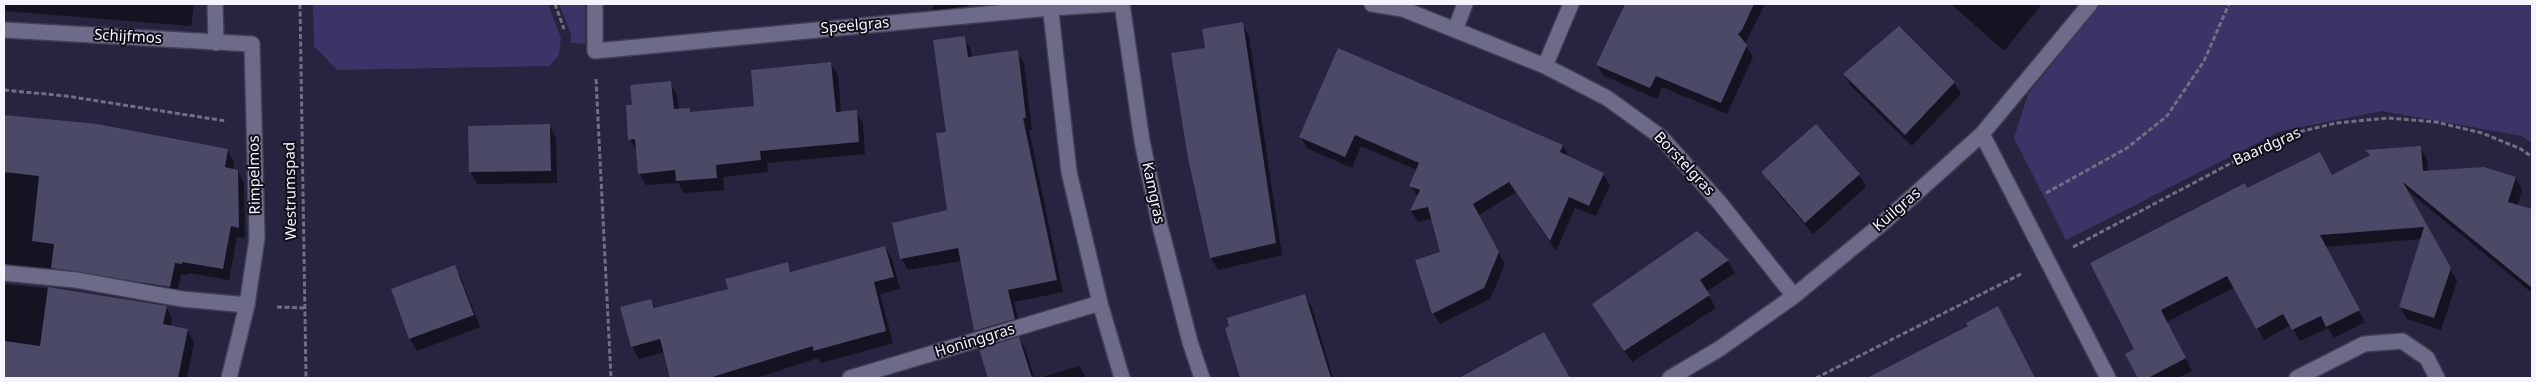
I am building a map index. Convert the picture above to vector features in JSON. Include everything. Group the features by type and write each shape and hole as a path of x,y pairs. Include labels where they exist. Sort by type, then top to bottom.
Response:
{"street":[{"path":"215,4 216,43"},
{"path":"595,4 595,51"},
{"name":"Speelgras","path":"595,51 1050,6 1114,4"},
{"name":"Kamgras","path":"1122,4 1142,141 1159,222 1190,342 1202,378"},
{"name":"Borstelgras","path":"1372,4 1403,9 1545,66 1607,98 1661,137 1719,202 1794,296"},
{"path":"1455,30 1465,4"},
{"path":"1545,66 1571,4"},
{"name":"Kuilgras","path":"1670,378 1719,349 1794,296 1884,222 1982,134 2090,4"},
{"path":"1050,6 1069,172 1100,303 1122,378"},
{"name":"Schijfmos","path":"4,30 252,44"},
{"name":"Rimpelmos","path":"229,378 246,305 257,238 252,44"},
{"path":"1982,134 2108,378"},
{"path":"4,273 76,280 182,299 246,305"},
{"name":"Honinggras","path":"850,378 1100,303"},
{"path":"2297,378 2364,344 2402,341 2427,358 2437,378"}],"path":[{"name":"Westrumspad","path":"300,4 306,378"},
{"path":"2045,194 2127,148 2167,116 2204,61 2229,4"},
{"path":"595,51 611,378"},
{"path":"4,90 66,96 254,125"},
{"name":"Baardgras","path":"2048,261 2227,165 2290,134 2336,123 2388,118 2436,122 2482,133 2521,149 2532,157"},
{"path":"1816,378 2048,261"}],"shaded area":[{"path":"313,4 548,4 561,38 559,55 549,66 337,70 314,46"},
{"path":"559,4 585,4 585,44 571,43 571,34"},
{"path":"2101,4 2532,4 2532,143 2522,136 2382,111 2281,131 2066,240 2014,138 2028,94"}],"building":[{"path":"1625,4 1754,4 1742,30 1738,34 1747,45 1721,103 1656,76 1650,88 1596,65"},
{"path":"1243,22 1276,243 1210,258 1188,158 1171,53 1205,48 1202,29"},
{"path":"1899,26 1955,82 1905,135 1843,74"},
{"path":"965,36 968,57 1018,50 1026,118 1023,118 1057,280 1008,290 1015,319 974,331 958,248 900,259 892,223 947,210 936,133 946,132 933,40"},
{"path":"1338,48 1563,145 1560,152 1604,173 1589,206 1569,197 1550,241 1509,182 1473,204 1499,252 1484,288 1432,314 1415,260 1440,252 1428,207 1410,211 1420,190 1409,186 1419,163 1355,135 1345,157 1299,137"},
{"path":"831,62 836,112 857,110 859,142 760,151 761,160 716,165 717,178 676,181 675,170 638,174 635,139 628,140 626,105 632,105 630,85 671,81 674,109 690,108 690,112 754,106 751,70"},
{"path":"4,115 97,124 228,149 225,167 238,170 239,228 231,226 223,269 182,262 182,264 175,263 170,287 51,268 54,244 32,241 39,176 4,172"},
{"path":"550,124 551,171 469,172 468,126"},
{"path":"1816,124 1860,174 1805,223 1761,172"},
{"path":"2421,146 2423,171 2484,167 2516,177 2508,202 2532,209 2532,288 2403,182 2451,268 2434,318 2399,307 2424,227 2320,235 2360,310 2326,327 2321,316 2292,330 2283,314 2256,329 2227,276 2161,310 2186,358 2148,378 2138,378 2125,354 2134,349 2090,263 2245,183 2247,188 2320,152 2332,175 2370,155 2365,150"},
{"path":"1697,231 1729,260 1700,280 1710,295 1624,351 1592,304"},
{"path":"885,246 894,277 874,282 886,331 813,351 813,346 709,378 670,378 660,339 631,347 620,307 651,299 654,308 728,289 725,279 788,262 790,272"},
{"path":"455,265 474,315 409,339 391,289"},
{"path":"48,287 167,306 163,324 188,329 178,378 4,378 4,341 40,346"},
{"path":"1305,294 1331,378 1240,378 1225,328 1229,326 1227,318"},
{"path":"1998,306 2035,378 1867,378 1968,326 1966,323"},
{"path":"1544,332 1570,378 1459,378 1514,348"},
{"path":"1019,337 1032,378 988,378 979,349"}]}
